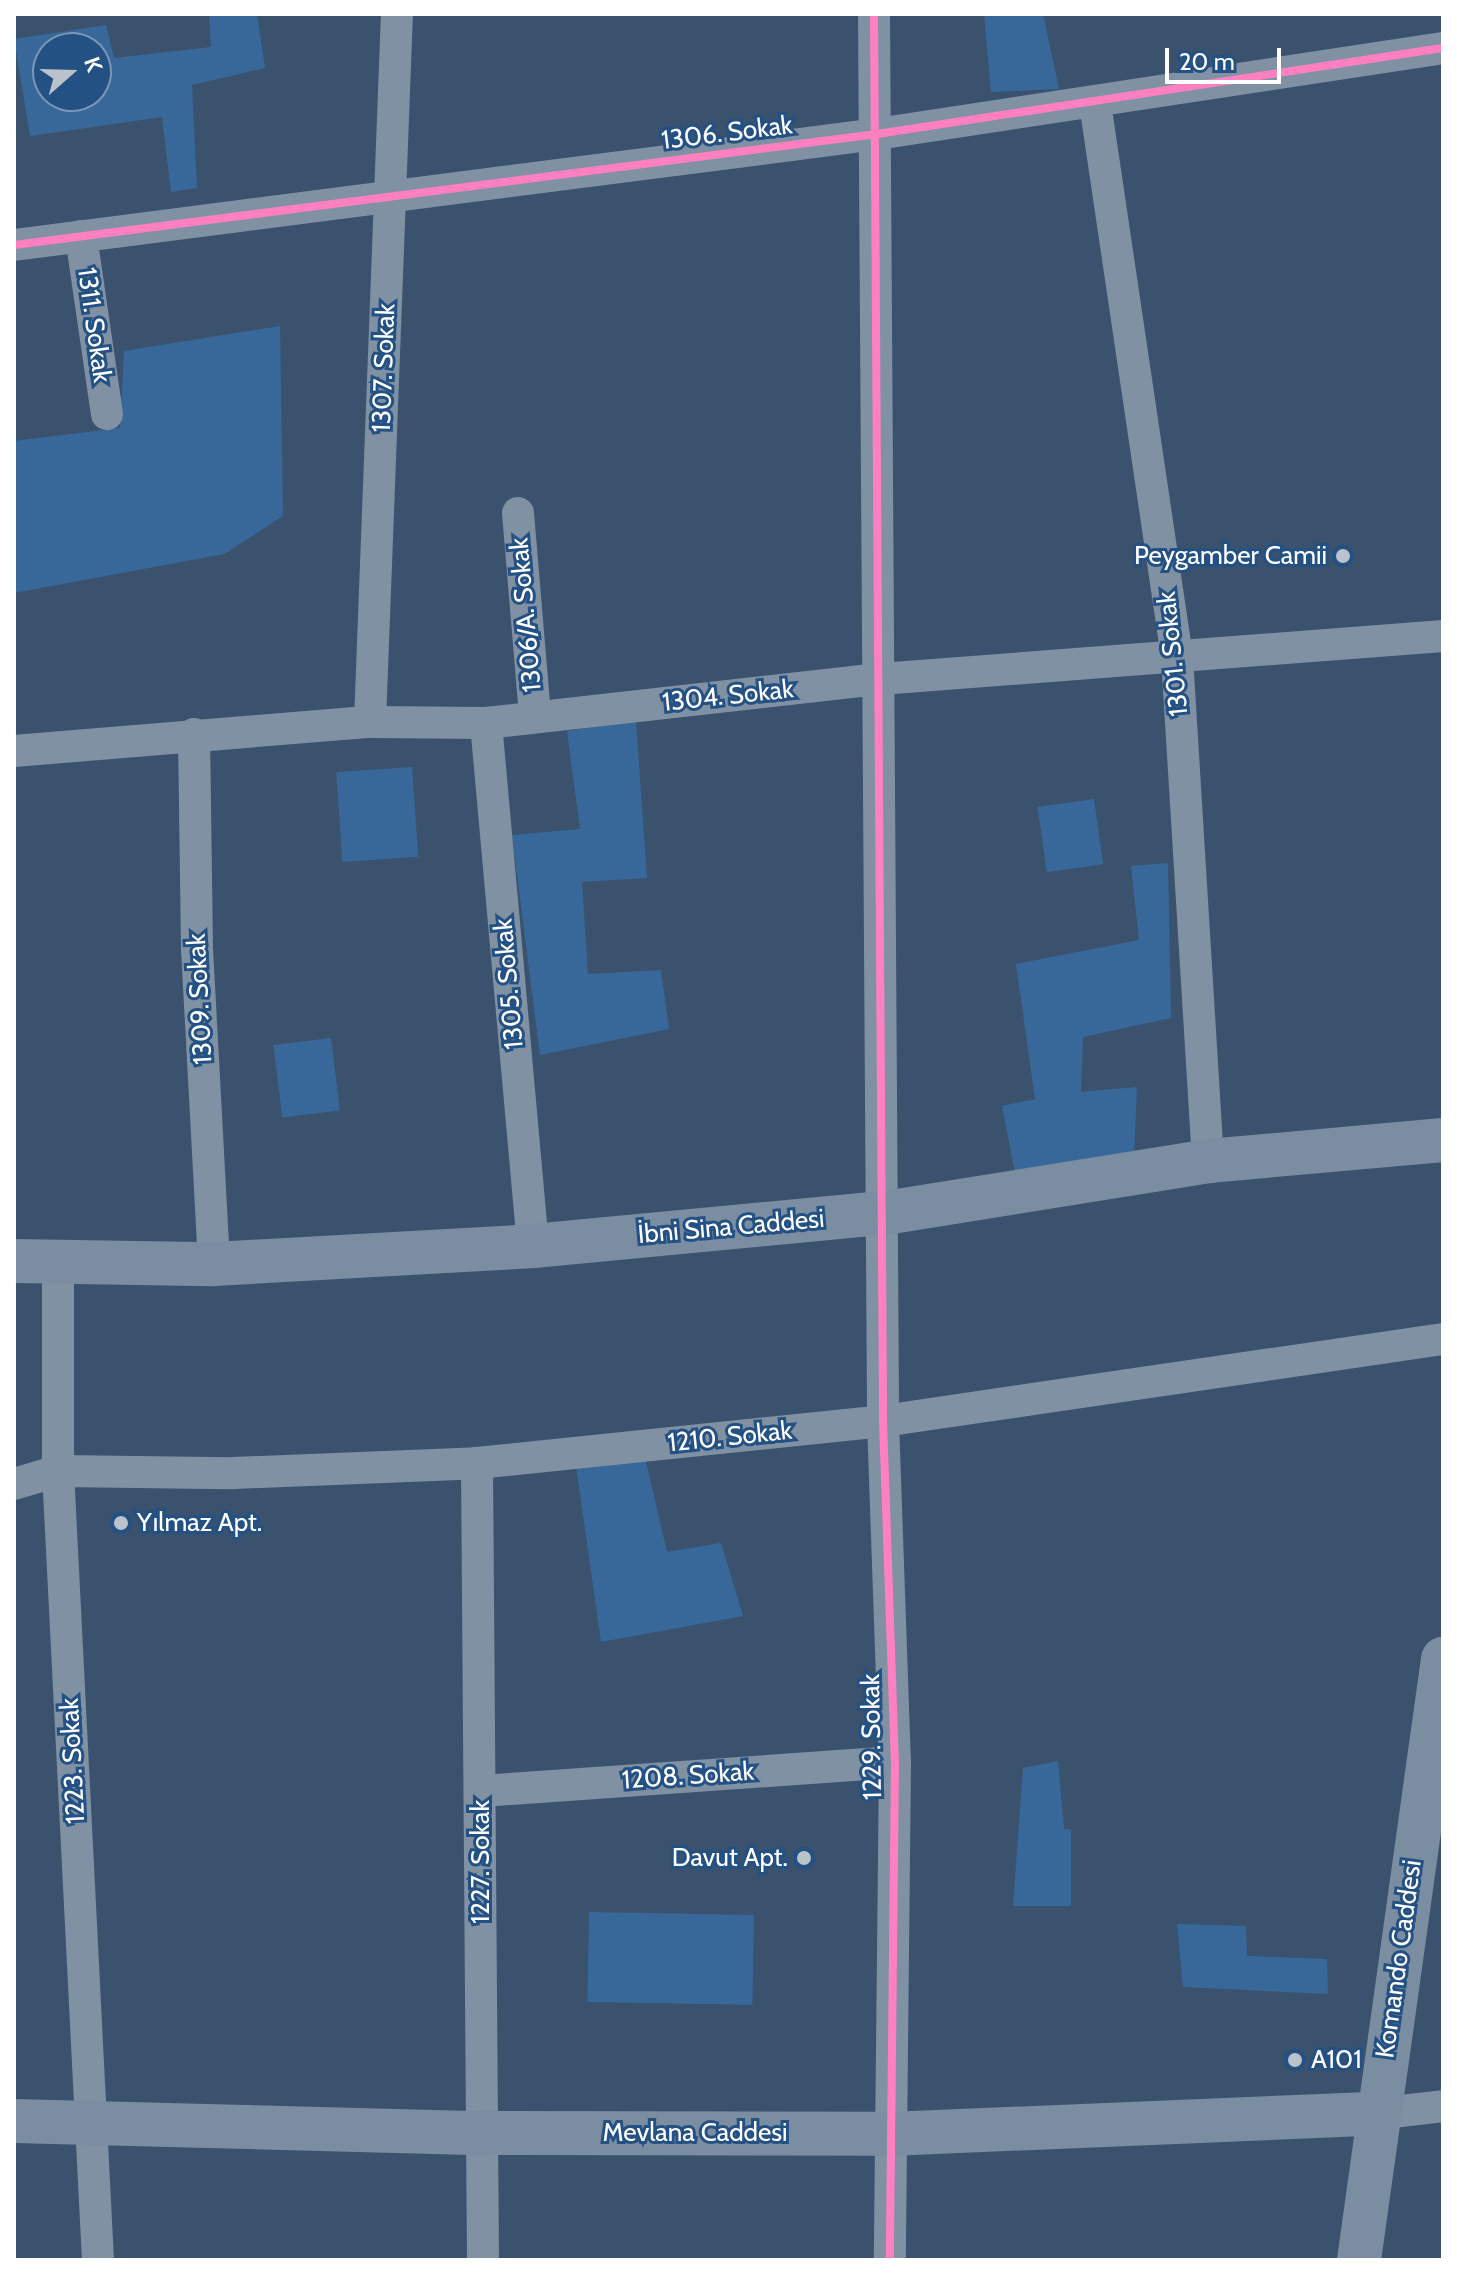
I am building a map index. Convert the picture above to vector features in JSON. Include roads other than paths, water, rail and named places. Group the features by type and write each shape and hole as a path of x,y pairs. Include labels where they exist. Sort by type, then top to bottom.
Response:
{"street":[{"name":"1229. Sokak","path":"874,14 885,1213 883,1421 895,1762 890,2260"},
{"name":"1307. Sokak","path":"370,722 401,15"},
{"name":"1306. Sokak","path":"14,245 391,194 877,134 1443,48"},
{"name":"1301. Sokak","path":"1095,103 1177,657 1208,1161"},
{"name":"1311. Sokak","path":"81,236 107,414"},
{"name":"1306/A. Sokak","path":"518,513 535,717"},
{"name":"1304. Sokak","path":"14,751 370,722 486,723 880,679 1443,636"},
{"name":"1305. Sokak","path":"486,723 533,1246"},
{"name":"1309. Sokak","path":"194,734 197,949 214,1264"},
{"name":"İbni Sina Caddesi","path":"14,1261 214,1264 533,1246 885,1213 1208,1161 1443,1140"},
{"name":"1223. Sokak","path":"58,1261 58,1471 98,2260"},
{"name":"1210. Sokak","path":"14,1484 58,1471 233,1473 477,1463 883,1421 1443,1339"},
{"name":"1227. Sokak","path":"477,1463 483,2260"},
{"name":"Komando Caddesi","path":"1359,2260 1376,2114 1443,1659"},
{"name":"1208. Sokak","path":"481,1791 895,1762"},
{"path":"1376,2114 1443,2106"},
{"name":"Mevlana Caddesi","path":"14,2121 480,2133 889,2134 1376,2114"}],"place":[{"name":"Peygamber Camii","path":"1343,556"},
{"name":"Yılmaz Apt.","path":"121,1523"},
{"name":"Davut Apt.","path":"804,1858"},
{"name":"A101","path":"1295,2060"}]}
